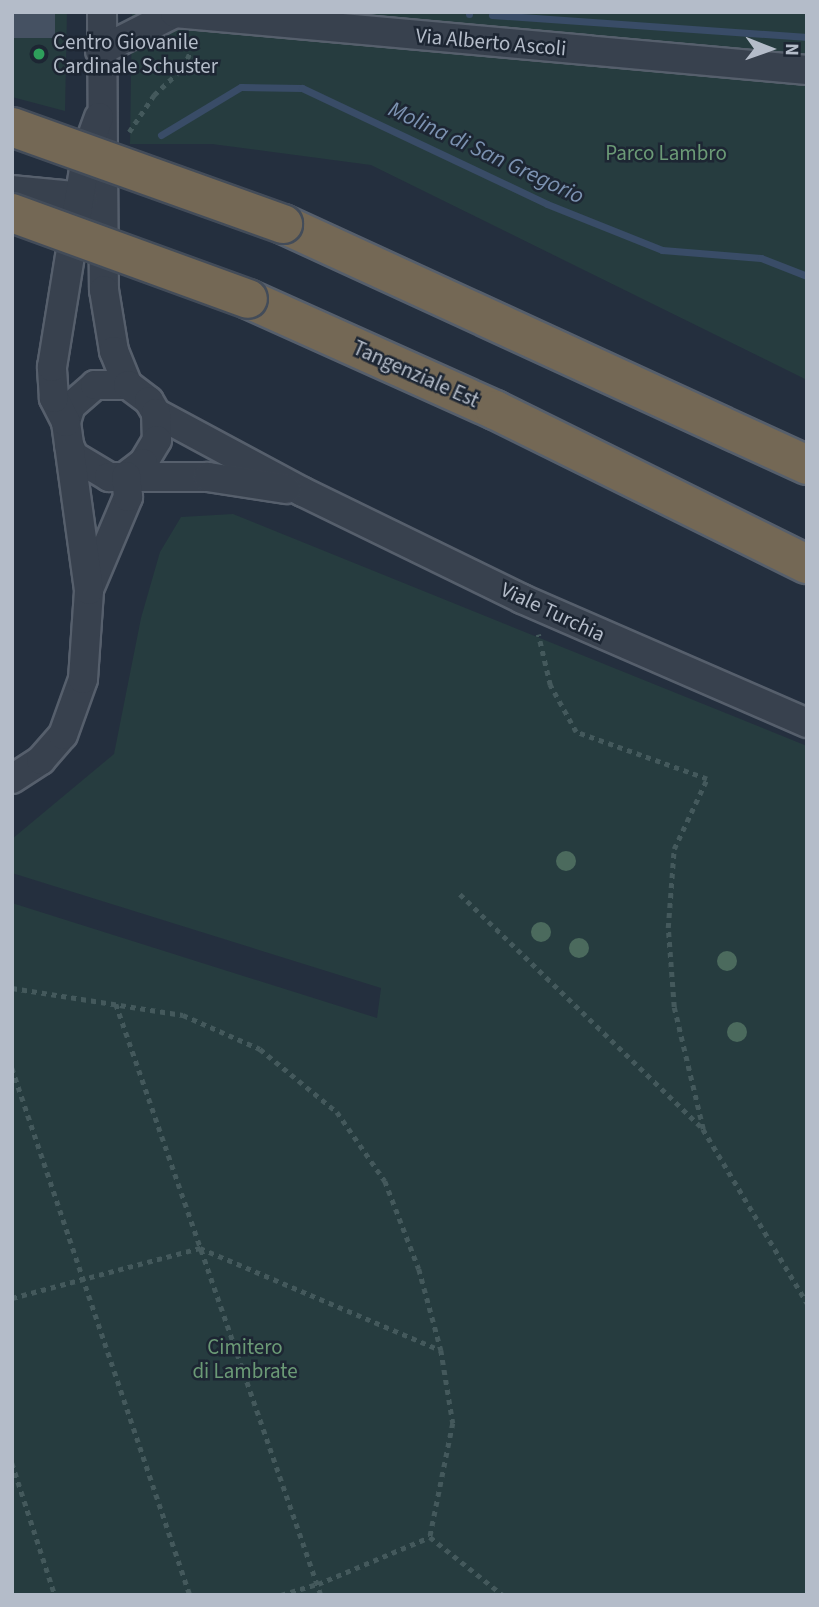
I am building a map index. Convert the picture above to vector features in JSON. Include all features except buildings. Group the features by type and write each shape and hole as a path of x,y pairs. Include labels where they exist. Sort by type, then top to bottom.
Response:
{"highway":[{"path":"12,127 284,224 807,465"},
{"name":"Tangenziale Est","path":"12,213 248,299 495,410 807,564"}],"street":[{"path":"102,12 99,117 104,290 114,351 128,385"},
{"path":"100,51 183,14"},
{"name":"Via Alberto Ascoli","path":"183,14 807,70"},
{"path":"12,779 57,743 75,708 83,679 89,590 67,433 82,394 111,382 128,385 149,401 156,412 157,440 143,463 127,476 109,477 94,472 74,456 67,433 54,398 54,343 83,197 87,150 99,117"},
{"path":"12,190 83,197"},
{"name":"Viale Turchia","path":"156,412 303,492 522,599 807,723"},
{"path":"89,590 128,497 127,476"},
{"name":"Viale Turchia","path":"127,476 208,477 303,492"}],"path":[{"path":"126,137 154,95 183,68 194,47 183,14"},
{"path":"522,599 536,621 550,685 576,732 707,779 674,849 668,928 674,1007 703,1129"},
{"path":"460,894 703,1129 807,1303"},
{"path":"12,988 183,1015 260,1049 337,1112 385,1181 419,1269 441,1350 453,1423 430,1537"},
{"path":"116,1004 321,1595"},
{"path":"12,1068 190,1595"},
{"path":"12,1298 200,1248 441,1350"},
{"path":"12,1463 55,1595"},
{"path":"281,1595 318,1584 430,1537"},
{"path":"430,1537 503,1595"}],"green space":[{"name":"Centro Giovanile Cardinale Schuster","path":"12,12 67,12 65,111 12,97"},
{"name":"Parco Lambro","path":"132,12 807,12 807,380 371,165 212,144 130,144"},
{"name":"Cimitero di Lambrate","path":"233,514 807,746 807,1595 12,1595 12,903 377,1018 381,988 12,873 12,839 114,754 141,618 160,552 181,517"}],"waterway":[{"path":"492,15 807,37"},
{"name":"Molina di San Gregorio","path":"161,135 241,87 302,88 547,204 662,250 761,258 807,276"}],"place":[{"name":"Centro Giovanile Cardinale Schuster","path":"39,54"}]}
